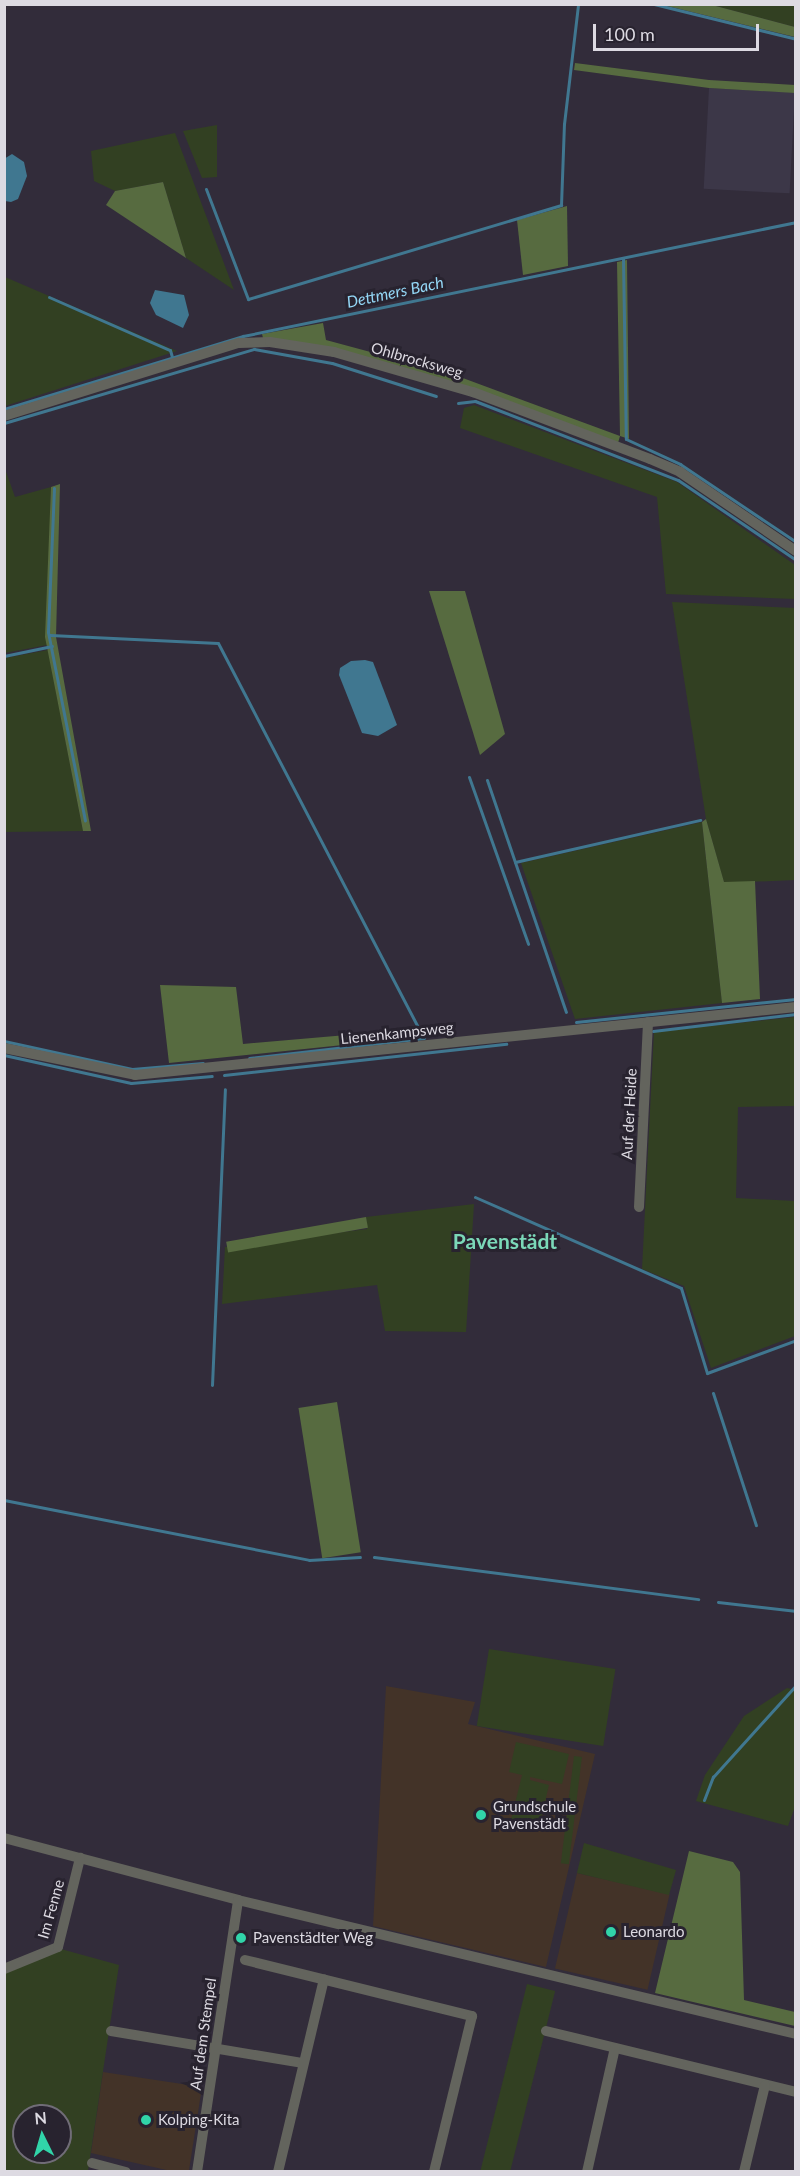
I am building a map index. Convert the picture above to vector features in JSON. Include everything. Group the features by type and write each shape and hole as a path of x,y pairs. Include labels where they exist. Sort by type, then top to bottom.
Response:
{"street":[{"name":"Ohlbrocksweg","path":"4,416 239,343 270,342 323,350 473,392 651,459 680,472 795,551"},
{"name":"Lienenkampsweg","path":"4,1048 135,1075 795,1006"},
{"name":"Auf der Heide","path":"639,1207 648,1022"},
{"path":"4,1838 238,1900 795,2034"},
{"name":"Im Fenne","path":"4,1970 58,1947 80,1858"},
{"name":"Auf dem Stempel","path":"197,2172 238,1900"},
{"path":"245,1960 472,2016 434,2172"},
{"path":"278,2172 324,1979"},
{"path":"111,2031 217,2046 303,2063"},
{"path":"546,2031 795,2092"},
{"path":"586,2172 615,2048"},
{"path":"744,2172 765,2085"},
{"path":"92,2163 126,2172"}],"shaded area":[{"path":"709,88 795,93 790,193 704,189"},
{"name":"Grundschule Pavenstädt","path":"386,1686 475,1702 468,1724 595,1754 546,1967 373,1926"},
{"name":"Leonardo","path":"577,1873 670,1894 648,1990 555,1968"},
{"name":"Kolping-Kita","path":"103,2072 202,2087 189,2170 171,2171 91,2153"}],"green space":[{"path":"663,5 712,5 795,27 795,37"},
{"path":"712,5 795,5 795,27"},
{"path":"575,63 709,80 795,85 795,93 709,88 574,70"},
{"path":"217,125 217,177 202,178 183,131"},
{"path":"175,133 234,290 186,258 163,182 115,191 94,181 91,151"},
{"path":"163,182 186,258 106,205 115,191"},
{"path":"567,206 568,266 523,275 517,220"},
{"path":"627,260 629,439 620,436 617,262"},
{"path":"5,277 177,351 5,406"},
{"path":"323,323 326,340 452,374 620,436 618,443 474,389 263,338 262,334"},
{"path":"474,405 677,482 795,565 795,599 666,594 657,497 460,428 464,408"},
{"path":"4,466 15,497 51,487 47,645 5,653"},
{"path":"60,484 56,637 91,831 83,831 45,637 51,487"},
{"path":"429,591 465,591 505,734 480,755"},
{"path":"672,602 795,608 795,880 724,883 706,819"},
{"path":"48,650 83,831 5,832 5,658"},
{"path":"706,819 724,882 755,881 760,999 722,1003 702,822"},
{"path":"702,822 722,1003 575,1019 521,863"},
{"path":"160,985 236,987 243,1044 416,1029 420,1037 169,1063"},
{"path":"795,1017 795,1106 738,1107 736,1198 795,1201 795,1336 711,1368 684,1286 642,1269 654,1032"},
{"path":"474,1204 466,1332 385,1331 377,1285 222,1304 225,1247 367,1229 366,1217"},
{"path":"366,1217 368,1228 228,1252 226,1242"},
{"path":"337,1402 361,1552 322,1558 298,1408"},
{"path":"489,1649 615,1669 603,1746 477,1726"},
{"path":"787,1688 796,1690 796,1804 788,1826 696,1801 705,1775 744,1716"},
{"path":"516,1742 569,1754 562,1784 530,1777 530,1780 549,1785 538,1831 510,1824 522,1775 509,1772"},
{"path":"574,1756 582,1757 569,1864 561,1863"},
{"path":"584,1843 676,1870 669,1895 577,1873"},
{"path":"689,1851 733,1862 740,1872 744,2000 795,2012 795,2026 655,1993"},
{"path":"61,1949 119,1965 88,2171 5,2172 5,1972"},
{"path":"527,1984 555,1991 510,2172 480,2171"}],"water":[{"path":"12,154 24,162 27,176 18,199 11,202 5,201 4,159"},
{"path":"155,290 184,295 189,315 183,328 156,315 150,303"},
{"path":"351,661 373,662 397,725 378,736 362,733 339,675 340,668"}],"waterway":[{"path":"206,189 248,299 561,205 564,124 578,4"},
{"path":"654,4 796,39"},
{"name":"Dettmers Bach","path":"4,409 243,336 796,222"},
{"path":"623,258 626,439 680,464 796,542"},
{"path":"49,297 170,350 172,357"},
{"path":"4,423 254,349 332,363 436,396"},
{"path":"458,403 475,401 678,480 796,560"},
{"path":"54,488 48,632 85,820"},
{"path":"50,635 218,643 424,1038 249,1058"},
{"path":"4,656 52,646"},
{"path":"469,777 528,944"},
{"path":"487,780 566,1012"},
{"path":"515,862 700,820"},
{"path":"576,1022 796,999"},
{"path":"653,1031 796,1014"},
{"path":"4,1041 132,1069 203,1063"},
{"path":"224,1075 506,1044"},
{"path":"4,1055 131,1083 212,1076"},
{"path":"212,1385 225,1089"},
{"path":"475,1197 681,1288 707,1373 796,1340"},
{"path":"713,1393 756,1525"},
{"path":"4,1500 309,1560 360,1557"},
{"path":"374,1557 698,1599"},
{"path":"718,1602 796,1611"},
{"path":"704,1800 713,1777 796,1685"}],"place":[{"name":"Grundschule Pavenstädt","path":"481,1815"},
{"name":"Leonardo","path":"611,1932"},
{"name":"Pavenstädter Weg","path":"241,1938"},
{"name":"Kolping-Kita","path":"146,2120"}],"district":[{"name":"Pavenstädt","path":"505,1241"}]}
